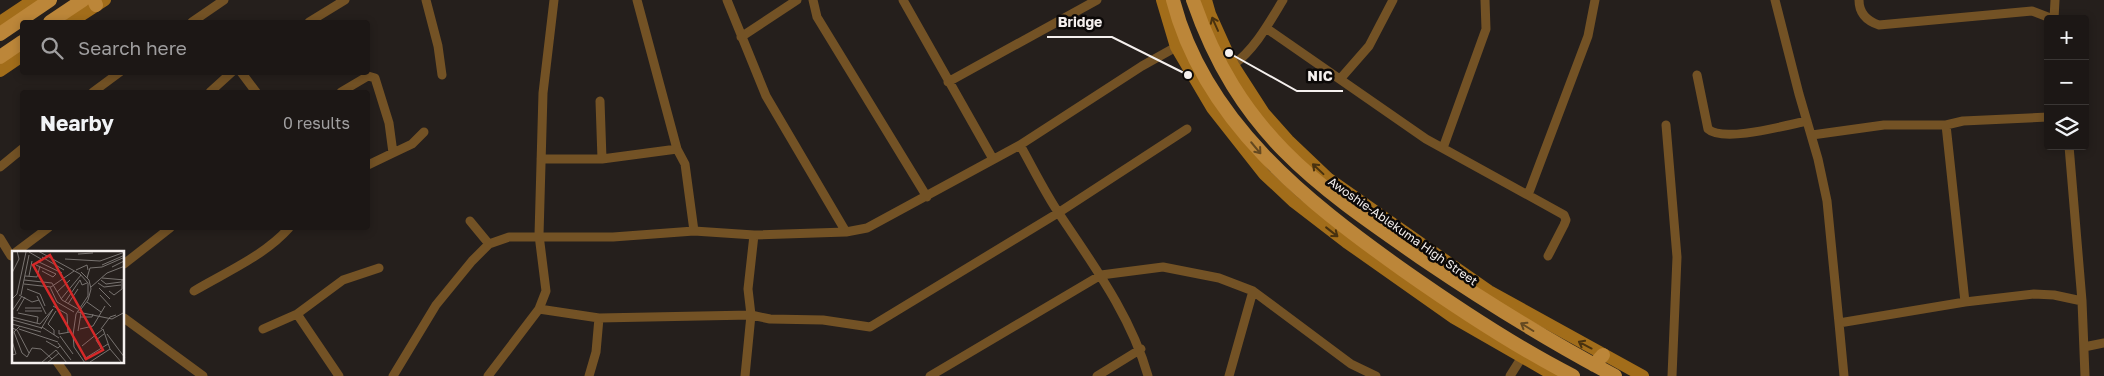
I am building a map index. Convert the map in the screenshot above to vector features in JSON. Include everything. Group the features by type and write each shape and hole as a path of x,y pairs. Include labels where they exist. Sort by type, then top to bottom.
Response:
{"main road":[{"path":"2,27 50,0"},
{"path":"1173,0 1186,40 1215,94 1262,155 1289,182 1346,229 1477,320 1572,376"},
{"name":"Awoshie-Ablekuma High Street","path":"1194,0 1216,58 1246,108 1265,132 1304,172 1336,199 1457,275 1488,302 1598,360 1615,376"},
{"path":"54,20 95,1"},
{"path":"0,57 20,43"},
{"path":"1477,320 1488,302"}],"street":[{"path":"2,27 33,0"},
{"path":"195,20 224,0"},
{"path":"312,20 345,0"},
{"path":"426,0 438,46 442,75"},
{"path":"488,376 539,309 547,287 539,235 543,93 554,0"},
{"path":"637,0 677,148 685,164 694,231"},
{"path":"727,0 766,96 846,232"},
{"path":"741,37 797,0"},
{"path":"813,0 817,17 926,198"},
{"path":"948,82 1083,3 1096,0"},
{"path":"1162,0 1176,47 1212,108 1236,141 1264,174 1294,202 1346,242 1454,318 1555,376"},
{"name":"Awoshie-Ablekuma High Street","path":"1206,0 1210,14 1233,65 1264,113 1288,140 1329,179 1457,275 1489,291 1598,360 1643,376"},
{"path":"1233,65 1242,58 1266,28 1283,0"},
{"path":"1341,78 1369,46 1393,0"},
{"path":"1443,148 1486,29 1486,0"},
{"path":"1528,195 1588,36 1596,0"},
{"path":"1775,0 1812,135 1827,201 1844,376"},
{"path":"1859,0 1859,7 1865,17 1879,25 2032,12 2044,16"},
{"path":"2054,15 2055,0"},
{"path":"73,20 95,1"},
{"path":"907,1 948,82 993,160"},
{"path":"1266,28 1341,78 1426,139 1564,215 1566,220 1548,256"},
{"path":"394,376 436,305 472,261 489,244 512,236 613,237 694,231 754,236 846,232 867,228 926,198 1020,145 1142,66 1176,47"},
{"path":"0,71 20,57"},
{"path":"1697,74 1708,129 1712,132 1747,132 1807,121"},
{"path":"96,90 116,75"},
{"path":"212,90 229,75"},
{"path":"244,75 255,90"},
{"path":"344,90 368,76 375,78 389,123 393,153"},
{"path":"600,101 602,159"},
{"path":"1812,135 1884,125 1946,125 1963,121 2044,117"},
{"path":"1666,125 1677,257 1672,376"},
{"path":"1946,125 1965,302"},
{"path":"539,309 599,318 751,315 770,319 823,320 870,327 1058,213 1187,129"},
{"path":"370,164 412,144 424,132"},
{"path":"1020,145 1058,213 1101,275 1141,349 1148,376"},
{"path":"541,159 602,159 677,148"},
{"path":"2069,150 2082,301 2085,376"},
{"path":"0,167 20,151"},
{"path":"470,221 489,244"},
{"path":"21,251 46,230"},
{"path":"125,263 167,230"},
{"path":"194,291 260,253 288,230"},
{"path":"745,376 751,315 748,289 754,236"},
{"path":"0,238 12,254"},
{"path":"930,376 1101,275 1164,267 1219,278 1253,291 1351,364 1376,376"},
{"path":"263,329 297,314 343,280 379,268"},
{"path":"1229,376 1253,291"},
{"path":"1839,323 1965,302 2034,294 2054,295 2082,301"},
{"path":"297,314 339,376"},
{"path":"589,376 596,352 599,318"},
{"path":"125,319 203,376"},
{"path":"2084,346 2104,343"},
{"path":"1097,376 1141,349"},
{"path":"1510,376 1522,357"},
{"path":"58,364 67,376"}],"place":[{"name":"NIC","path":"1229,53"},
{"name":"Bridge","path":"1188,75"}]}
